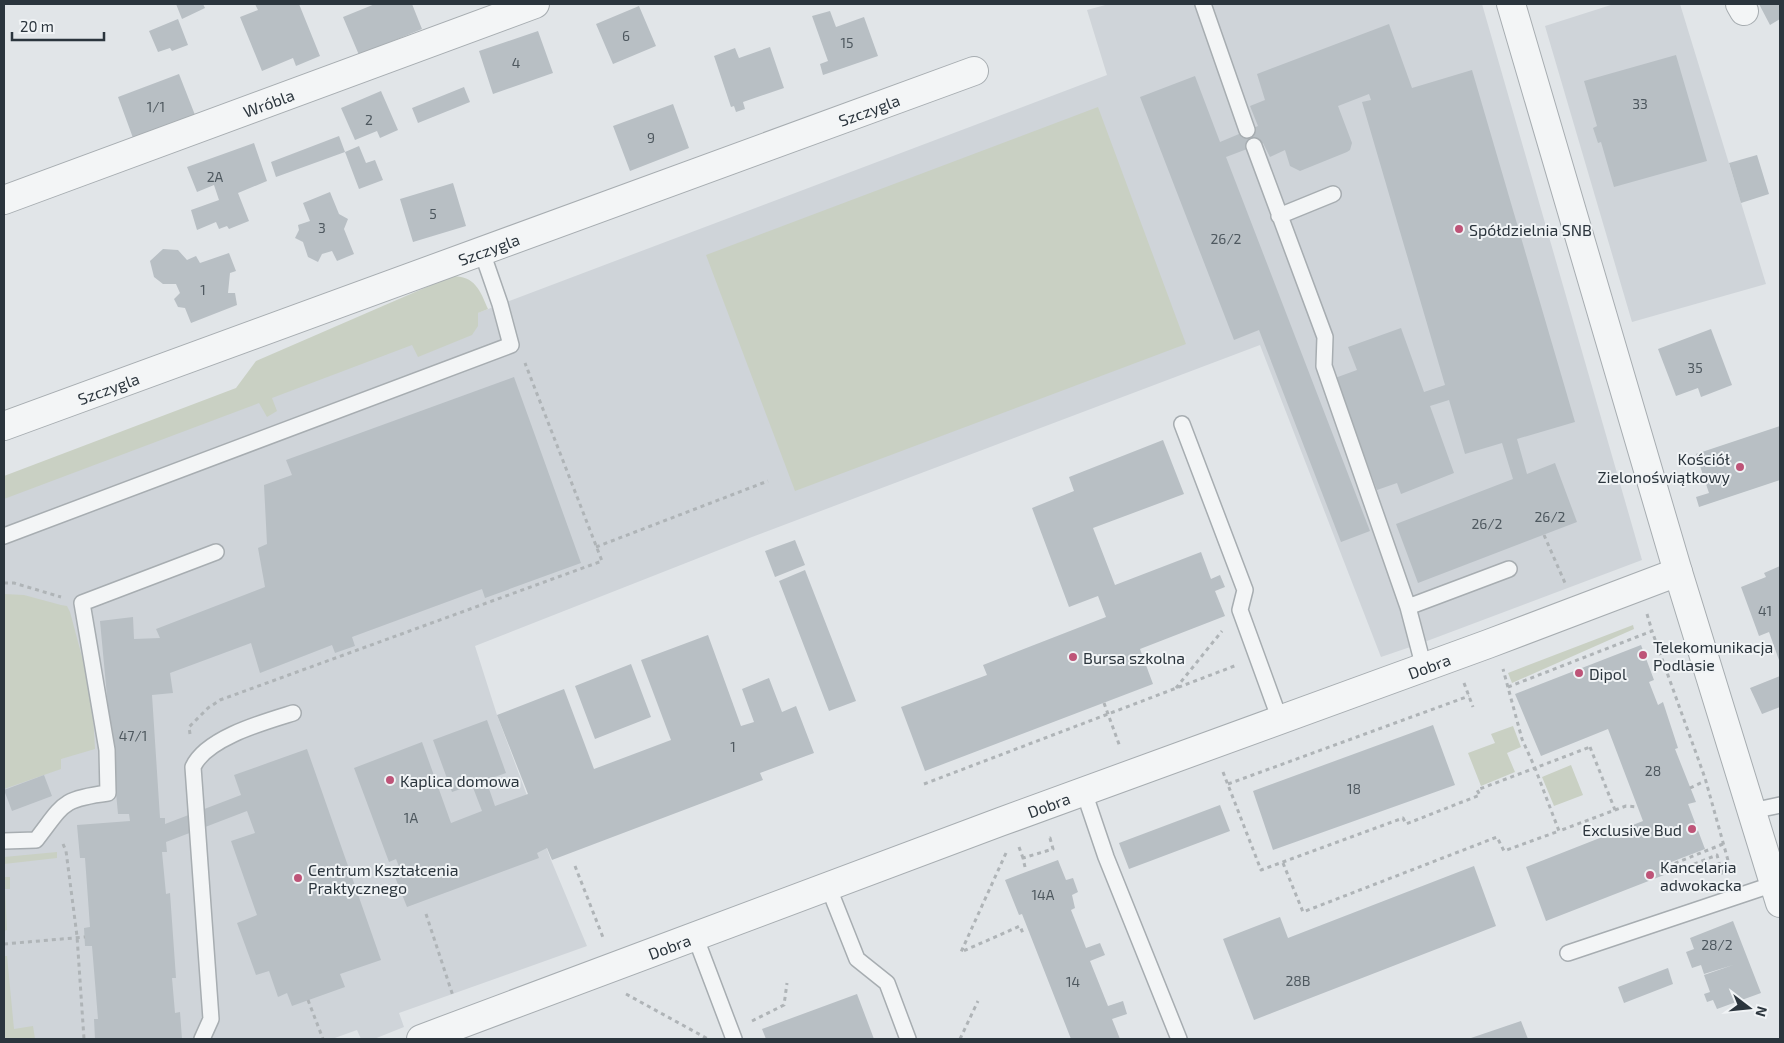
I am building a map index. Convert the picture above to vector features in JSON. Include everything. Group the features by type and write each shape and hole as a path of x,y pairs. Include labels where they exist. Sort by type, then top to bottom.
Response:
{"street":[{"name":"Wróbla","path":"4,200 535,4"},
{"path":"1511,4 1678,572 1777,894"},
{"name":"Szczygla","path":"4,426 974,71"},
{"name":"Dobra","path":"421,1039 1000,822 1424,668 1678,572"}],"lane":[{"path":"1203,4 1247,130"},
{"path":"1254,146 1325,337 1324,366 1408,607 1424,668"},
{"path":"1279,216 1334,194"},
{"path":"4,536 511,345 500,304 482,252"},
{"path":"1182,424 1245,590 1240,610 1280,720"},
{"path":"4,841 36,840 66,803 78,797 112,793 107,750 82,604 216,552"},
{"path":"1408,607 1509,569"},
{"path":"202,1039 211,1019 193,767 201,755 210,748 253,725 293,713"},
{"path":"1084,792 1106,857 1179,1039"},
{"path":"1752,811 1780,805"},
{"path":"828,886 856,959 887,983 908,1039"},
{"path":"1568,953 1777,894"},
{"path":"695,936 734,1039"}],"path":[{"path":"193,767 189,727 208,708 220,700 602,561 523,357 511,345"},
{"path":"596,547 768,481"},
{"path":"1544,534 1575,612"},
{"path":"4,583 14,583 82,604"},
{"path":"1175,689 1240,610"},
{"path":"1508,687 1652,630 1705,781 1730,871"},
{"path":"924,784 1258,658"},
{"path":"1502,669 1522,739 1559,831"},
{"path":"1228,784 1469,696"},
{"path":"1104,702 1122,755 1129,753 1136,772"},
{"path":"1213,745 1261,870 1403,818 1406,824 1480,795 1477,790 1590,747 1615,810"},
{"path":"1690,788 1705,781"},
{"path":"1283,863 1303,912 1497,836 1504,851 1626,806 1638,807"},
{"path":"51,821 66,851 77,936 84,1039"},
{"path":"1000,822 1009,846 961,952 1020,926 1024,936"},
{"path":"1723,844 1666,866 1669,874 1717,856 1722,873 1739,869"},
{"path":"575,866 604,971 708,1039"},
{"path":"426,914 457,1005 466,999 477,1018"},
{"path":"4,944 77,936 85,937"},
{"path":"766,1012 784,1005 787,983"},
{"path":"308,1000 323,1039"},
{"path":"960,1039 978,1001"}],"shaded area":[{"path":"1109,4 1482,4 1642,560 1381,657 1260,345 752,537 475,646 497,715 551,860 587,946 399,1013 404,1027 374,1039 361,1039 357,1030 332,1039 4,1039 4,492 1107,75 1087,10"},
{"path":"1614,4 1680,4 1766,284 1632,322 1545,26"},
{"path":"1098,107 1186,344 795,491 706,255"},
{"path":"452,276 466,278 476,285 488,309 478,313 478,326 472,335 418,357 412,345 272,398 277,411 267,417 259,403 4,499 4,476 236,388 256,361"},
{"path":"4,594 24,595 67,606 92,694 95,749 61,759 61,769 4,789"},
{"path":"1633,625 1634,629 1512,683 1508,673"},
{"path":"1513,726 1521,747 1507,753 1515,772 1481,786 1468,753 1495,743 1491,734"},
{"path":"1571,765 1583,795 1554,806 1542,777"},
{"path":"57,852 57,858 4,864 4,857"},
{"path":"4,877 10,877 10,889 5,889 7,930 4,931"},
{"path":"4,956 7,956 14,1029 33,1026 35,1039 4,1039"}],"building":[{"path":"176,4 203,4 205,8 182,19"},
{"path":"255,4 299,4 320,56 296,66 293,58 262,71 240,17 258,10"},
{"path":"375,4 412,4 422,29 359,55 343,17"},
{"path":"1759,4 1780,4 1780,19 1770,25"},
{"path":"639,6 656,46 613,64 596,24"},
{"path":"830,11 836,27 864,17 878,56 823,75 820,64 828,61 812,16"},
{"path":"178,19 188,45 172,51 170,48 158,52 149,31"},
{"name":"Spółdzielnia SNB","path":"1389,24 1412,88 1472,70 1575,422 1517,439 1527,474 1555,463 1577,522 1418,583 1396,524 1513,479 1502,443 1465,454 1449,400 1430,406 1454,473 1401,494 1397,483 1377,490 1335,378 1357,370 1348,347 1401,328 1424,392 1445,385 1362,102 1371,100 1369,94 1338,106 1352,143 1350,150 1347,152 1300,171 1290,166 1285,150 1270,157 1263,143 1226,157 1370,531 1341,542 1259,330 1234,340 1140,97 1195,76 1220,142 1258,126 1250,106 1265,100 1257,74"},
{"path":"538,31 553,73 493,94 479,51"},
{"path":"770,47 784,88 743,102 745,109 736,112 734,106 731,107 714,56 735,48 739,58"},
{"path":"1676,55 1707,161 1614,187 1601,142 1598,143 1593,128 1597,126 1584,81"},
{"path":"179,74 195,115 133,138 118,97"},
{"path":"464,87 470,102 418,123 412,108"},
{"path":"381,91 398,130 380,138 377,131 355,140 341,108"},
{"path":"673,104 689,148 630,171 613,126"},
{"path":"339,136 345,152 276,177 271,162"},
{"path":"254,143 267,181 238,193 249,221 229,229 227,226 219,229 216,222 197,230 191,210 219,200 214,185 197,192 187,167"},
{"path":"359,146 366,163 375,160 383,180 359,189 345,152"},
{"path":"1757,155 1769,194 1741,203 1729,163"},
{"path":"453,183 466,226 413,242 400,199"},
{"path":"330,192 339,214 348,219 344,229 354,254 337,261 332,251 322,254 318,262 308,257 303,242 295,238 299,230 298,225 310,221 303,203"},
{"path":"163,249 178,250 187,260 196,256 200,263 229,253 236,271 230,273 228,293 235,293 237,305 191,323 185,308 178,307 174,299 180,293 176,284 163,284 154,277 150,261"},
{"path":"1711,329 1732,385 1701,397 1698,388 1676,396 1658,349"},
{"path":"514,377 581,563 485,598 482,589 352,637 355,646 335,653 332,645 260,673 251,643 170,673 173,693 152,695 160,818 165,818 165,824 241,795 234,775 307,749 381,960 340,974 345,987 292,1006 287,993 278,997 269,971 256,975 237,923 257,915 231,841 255,833 247,811 166,842 167,852 162,852 166,894 170,893 176,978 172,978 175,1013 180,1012 182,1039 95,1039 94,1019 98,1019 92,946 85,946 84,928 90,927 85,858 80,858 77,825 130,821 129,814 118,814 100,621 133,617 134,639 160,638 156,629 265,587 258,548 267,544 264,485 292,475 286,460"},
{"name":"Kościół Zielonoświątkowy","path":"1780,426 1780,480 1699,507 1696,497 1709,493 1696,454"},
{"name":"Bursa szkolna","path":"1163,440 1184,494 1093,528 1115,585 1201,552 1211,579 1220,575 1225,587 1215,591 1225,616 1140,649 1153,684 925,771 901,707 987,675 983,665 1106,617 1098,596 1069,607 1032,508 1074,491 1069,477"},
{"path":"795,540 805,565 775,577 765,551"},
{"path":"1780,566 1780,663 1769,632 1759,636 1741,587 1766,577 1764,573"},
{"path":"805,570 856,701 829,711 779,581"},
{"path":"708,635 741,726 754,722 742,689 769,678 782,712 796,706 814,753 760,773 763,780 552,860 547,848 537,853 539,858 407,907 393,872 400,869 396,859 389,862 354,768 422,742 451,823 482,811 472,785 452,792 433,740 487,720 506,773 486,780 495,806 528,794 497,715 564,689 594,769 671,740 641,660"},
{"path":"1641,645 1654,680 1649,682 1658,705 1663,702 1678,748 1675,749 1696,802 1688,804 1705,849 1661,866 1664,875 1546,921 1526,867 1643,821 1608,729 1541,756 1515,694"},
{"path":"631,664 651,717 595,739 575,686"},
{"path":"1780,676 1780,707 1762,714 1750,688"},
{"path":"1433,725 1455,785 1273,850 1253,791"},
{"path":"44,775 52,796 12,811 4,790"},
{"path":"1220,805 1230,831 1129,869 1119,843"},
{"path":"1058,860 1066,880 1073,878 1078,892 1072,895 1075,908 1071,910 1086,948 1100,943 1105,955 1090,961 1108,1006 1123,1001 1127,1014 1112,1019 1120,1039 1071,1039 1022,914 1019,915 1005,880"},
{"path":"1474,866 1496,926 1254,1020 1223,939 1280,917 1288,938"},
{"path":"1733,921 1761,993 1717,1009 1713,1000 1707,1002 1704,994 1710,992 1704,975 1733,965 1704,974 1701,965 1692,968 1686,952 1694,949 1690,938"},
{"path":"1668,968 1673,984 1624,1003 1618,987"},
{"path":"857,994 874,1039 766,1039 762,1029"},
{"path":"1521,1021 1528,1039 1468,1039"}],"place":[{"name":"Spółdzielnia SNB","path":"1459,229"},
{"name":"Kościół Zielonoświątkowy","path":"1740,467"},
{"name":"Telekomunikacja Podlasie","path":"1643,655"},
{"name":"Bursa szkolna","path":"1073,657"},
{"name":"Dipol","path":"1579,673"},
{"name":"Kaplica domowa","path":"390,780"},
{"name":"Exclusive Bud","path":"1692,829"},
{"name":"Kancelaria adwokacka","path":"1650,875"},
{"name":"Centrum Kształcenia Praktycznego","path":"298,878"}]}
